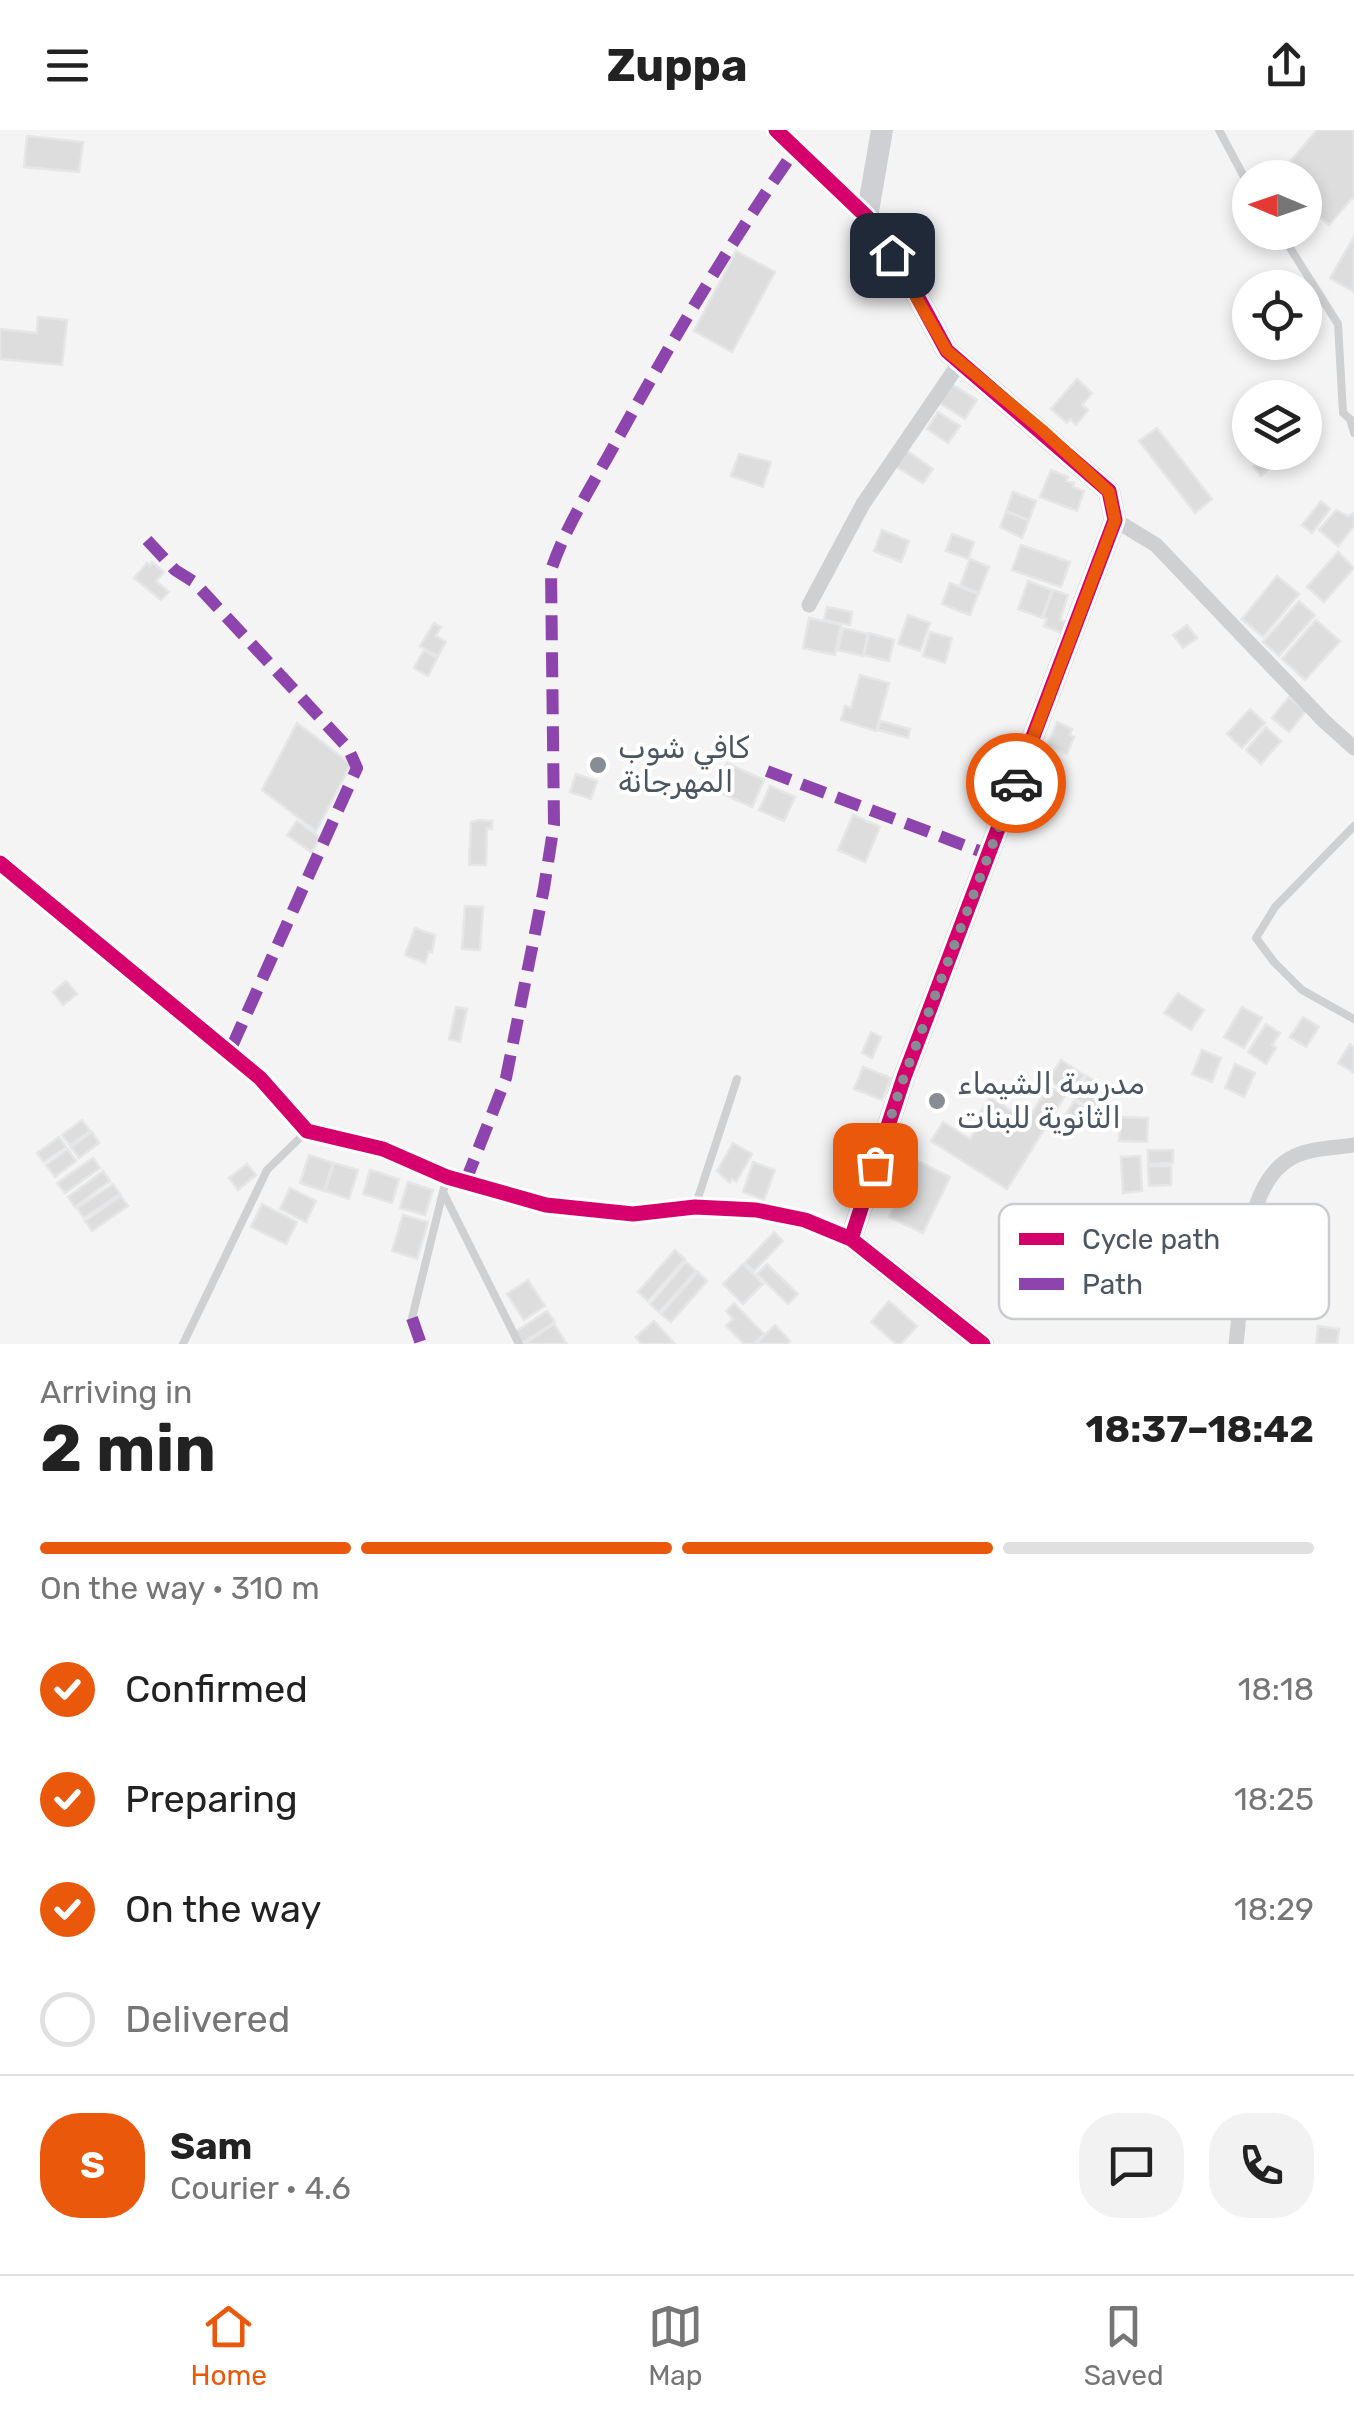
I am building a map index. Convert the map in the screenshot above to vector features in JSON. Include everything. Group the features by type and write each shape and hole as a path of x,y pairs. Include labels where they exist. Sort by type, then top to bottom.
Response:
{"street":[{"path":"776,130 867,216 947,351 1109,492 1115,520 904,1077 851,1239"},
{"path":"867,216 882,130"},
{"path":"809,605 863,504 960,362"},
{"path":"1115,520 1156,545 1354,748"},
{"path":"0,862 260,1078 308,1131 383,1149 445,1185 546,1206 633,1214 694,1206 756,1210 805,1220 851,1239 982,1344"},
{"path":"1256,1204 1268,1178 1292,1157 1354,1145"},
{"path":"1236,1344 1239,1319"}],"lane":[{"path":"1219,130 1235,160"},
{"path":"1291,250 1338,324 1343,413 1350,419 1354,433"},
{"path":"1354,826 1274,908 1256,938 1302,990 1354,1020"},
{"path":"694,1206 737,1079"},
{"path":"182,1344 267,1170 308,1131"},
{"path":"412,1318 445,1185"},
{"path":"445,1185 519,1344"}],"building":[{"path":"1317,130 1354,130 1354,196 1329,225 1322,219 1322,160 1291,160"},
{"path":"27,136 83,142 79,172 24,167"},
{"path":"1354,237 1354,292 1330,278"},
{"path":"736,251 775,272 732,352 694,331"},
{"path":"38,317 67,320 62,365 0,359 0,329 37,333"},
{"path":"1077,379 1092,393 1082,405 1088,410 1076,425 1070,419 1067,423 1051,409"},
{"path":"950,383 977,400 965,419 938,402"},
{"path":"938,412 960,426 948,443 927,429"},
{"path":"1157,428 1212,499 1195,513 1139,441"},
{"path":"906,450 933,469 923,483 895,466"},
{"path":"739,454 771,462 763,487 731,476"},
{"path":"1051,470 1068,477 1066,481 1084,491 1077,511 1040,497"},
{"path":"1013,492 1036,501 1029,520 1006,511"},
{"path":"1321,501 1330,509 1312,533 1302,525"},
{"path":"1336,510 1348,516 1354,513 1354,526 1338,546 1319,530"},
{"path":"1006,512 1029,520 1022,538 1000,527"},
{"path":"882,530 909,541 901,562 874,551"},
{"path":"952,534 974,542 968,559 946,551"},
{"path":"1021,545 1070,562 1061,587 1012,570"},
{"path":"1338,552 1354,568 1324,602 1307,587"},
{"path":"970,559 989,567 979,593 960,586"},
{"path":"152,562 164,572 156,581 169,592 161,600 134,578"},
{"path":"1277,576 1299,594 1263,637 1242,619"},
{"path":"1028,581 1052,590 1042,618 1018,609"},
{"path":"950,583 978,594 970,615 942,604"},
{"path":"1053,590 1068,595 1060,620 1068,623 1064,634 1044,626 1047,619 1043,617"},
{"path":"1299,601 1315,615 1279,656 1263,642"},
{"path":"827,607 852,612 850,625 824,620"},
{"path":"908,615 930,623 920,651 898,644"},
{"path":"809,618 841,625 835,655 803,648"},
{"path":"1316,620 1340,641 1305,680 1282,659"},
{"path":"434,623 441,627 436,636 446,642 438,656 420,646"},
{"path":"1187,625 1197,638 1183,648 1173,635"},
{"path":"843,628 868,634 863,656 838,650"},
{"path":"930,632 952,638 945,663 923,656"},
{"path":"869,633 894,640 889,661 864,655"},
{"path":"424,650 437,658 428,676 414,668"},
{"path":"860,675 889,683 876,731 841,720 845,706 851,708"},
{"path":"1289,697 1306,711 1289,732 1272,718"},
{"path":"1250,709 1265,723 1242,748 1227,734"},
{"path":"880,721 910,729 908,738 878,730"},
{"path":"1057,722 1072,729 1070,735 1074,737 1067,754 1047,746"},
{"path":"297,723 351,764 316,831 262,790"},
{"path":"1266,727 1281,741 1261,764 1246,750"},
{"path":"727,763 764,780 752,807 714,790"},
{"path":"576,774 597,781 591,799 570,792"},
{"path":"770,786 795,797 784,821 759,810"},
{"path":"853,815 880,827 865,862 838,850"},
{"path":"297,821 321,838 311,852 287,835"},
{"path":"492,821 492,829 487,828 486,865 469,865 471,822"},
{"path":"465,906 483,907 480,950 462,949"},
{"path":"415,928 435,935 425,963 405,955"},
{"path":"66,981 77,994 63,1005 53,992"},
{"path":"1178,993 1204,1010 1191,1030 1164,1013"},
{"path":"456,1007 467,1009 460,1042 449,1039"},
{"path":"1242,1007 1262,1018 1244,1048 1224,1037"},
{"path":"1303,1017 1319,1027 1306,1047 1290,1037"},
{"path":"1266,1024 1280,1033 1266,1064 1248,1052"},
{"path":"871,1032 881,1037 872,1058 862,1053"},
{"path":"1350,1044 1354,1047 1354,1073 1338,1063"},
{"path":"1202,1050 1221,1058 1212,1082 1192,1074"},
{"path":"1061,1060 1084,1075 1071,1095 1048,1080"},
{"path":"1235,1064 1255,1073 1244,1097 1225,1088"},
{"path":"863,1067 891,1078 882,1100 854,1089"},
{"path":"1087,1076 1109,1091 1096,1112 1073,1097"},
{"path":"1049,1086 1065,1096 1007,1189 931,1141 943,1122 970,1139 984,1117 979,1114 990,1097 1027,1121"},
{"path":"1074,1101 1089,1111 1080,1125 1065,1116"},
{"path":"1121,1117 1148,1118 1147,1142 1119,1141"},
{"path":"82,1120 90,1131 70,1145 62,1135"},
{"path":"92,1132 99,1143 79,1158 71,1147"},
{"path":"59,1137 66,1147 44,1162 37,1153"},
{"path":"733,1143 752,1154 736,1182 732,1179 730,1183 717,1171"},
{"path":"68,1149 76,1161 55,1177 46,1165"},
{"path":"1148,1150 1173,1150 1173,1163 1148,1164"},
{"path":"309,1155 333,1163 324,1191 300,1183"},
{"path":"1140,1156 1142,1191 1123,1193 1121,1157"},
{"path":"93,1158 100,1168 65,1193 57,1183"},
{"path":"916,1160 950,1177 923,1233 889,1217 898,1199 894,1189 905,1166 912,1170"},
{"path":"753,1162 775,1170 764,1200 743,1192"},
{"path":"334,1163 358,1170 349,1199 325,1191"},
{"path":"247,1164 256,1175 238,1190 229,1178"},
{"path":"1148,1166 1171,1166 1171,1185 1149,1186"},
{"path":"370,1170 399,1179 392,1203 363,1194"},
{"path":"103,1171 110,1181 75,1207 68,1197"},
{"path":"408,1182 433,1190 425,1215 400,1208"},
{"path":"113,1184 120,1194 84,1218 77,1208"},
{"path":"290,1188 316,1201 306,1222 280,1209"},
{"path":"121,1196 128,1206 92,1231 85,1221"},
{"path":"262,1204 297,1222 286,1244 251,1227"},
{"path":"403,1215 428,1222 417,1259 392,1251"},
{"path":"774,1232 783,1241 754,1271 745,1263"},
{"path":"675,1250 685,1259 648,1301 638,1292"},
{"path":"686,1262 696,1271 659,1312 650,1304"},
{"path":"743,1264 763,1284 743,1304 723,1284"},
{"path":"767,1264 798,1294 788,1304 757,1274"},
{"path":"698,1272 707,1281 671,1322 661,1314"},
{"path":"528,1280 545,1306 524,1320 507,1294"},
{"path":"889,1301 917,1326 901,1344 871,1322"},
{"path":"734,1303 764,1334 754,1344 744,1344 726,1326 733,1319 726,1311"},
{"path":"547,1311 555,1322 522,1343 515,1332"},
{"path":"654,1321 675,1344 641,1344 636,1337"},
{"path":"554,1324 567,1344 524,1344"},
{"path":"775,1325 790,1341 787,1344 756,1344"},
{"path":"1318,1326 1339,1329 1337,1344 1316,1344"}],"marked path":[{"path":"465,1183 506,1078 554,824 551,570 573,520 659,366 795,150"},
{"path":"147,540 175,570 194,582 348,748 357,768 229,1053"},
{"path":"767,771 990,855"},
{"path":"412,1318 421,1344"}],"cycle path":[{"path":"776,130 867,217 909,281 947,351 1109,491 1115,520 904,1077 851,1239"},
{"path":"0,863 260,1078 307,1131 383,1149 447,1177 546,1205 633,1214 695,1207 756,1210 805,1220 851,1239 983,1344"}],"way so far":[{"path":"875,1165 904,1077 1016,783"}],"place":[{"name":"كافي شوب المهرجانة","path":"598,765"},
{"name":"مدرسة الشيماء الثانوية للبنات","path":"937,1101"}],"route":[{"path":"892,255 947,351 1109,492 1115,520 1016,783"}]}
